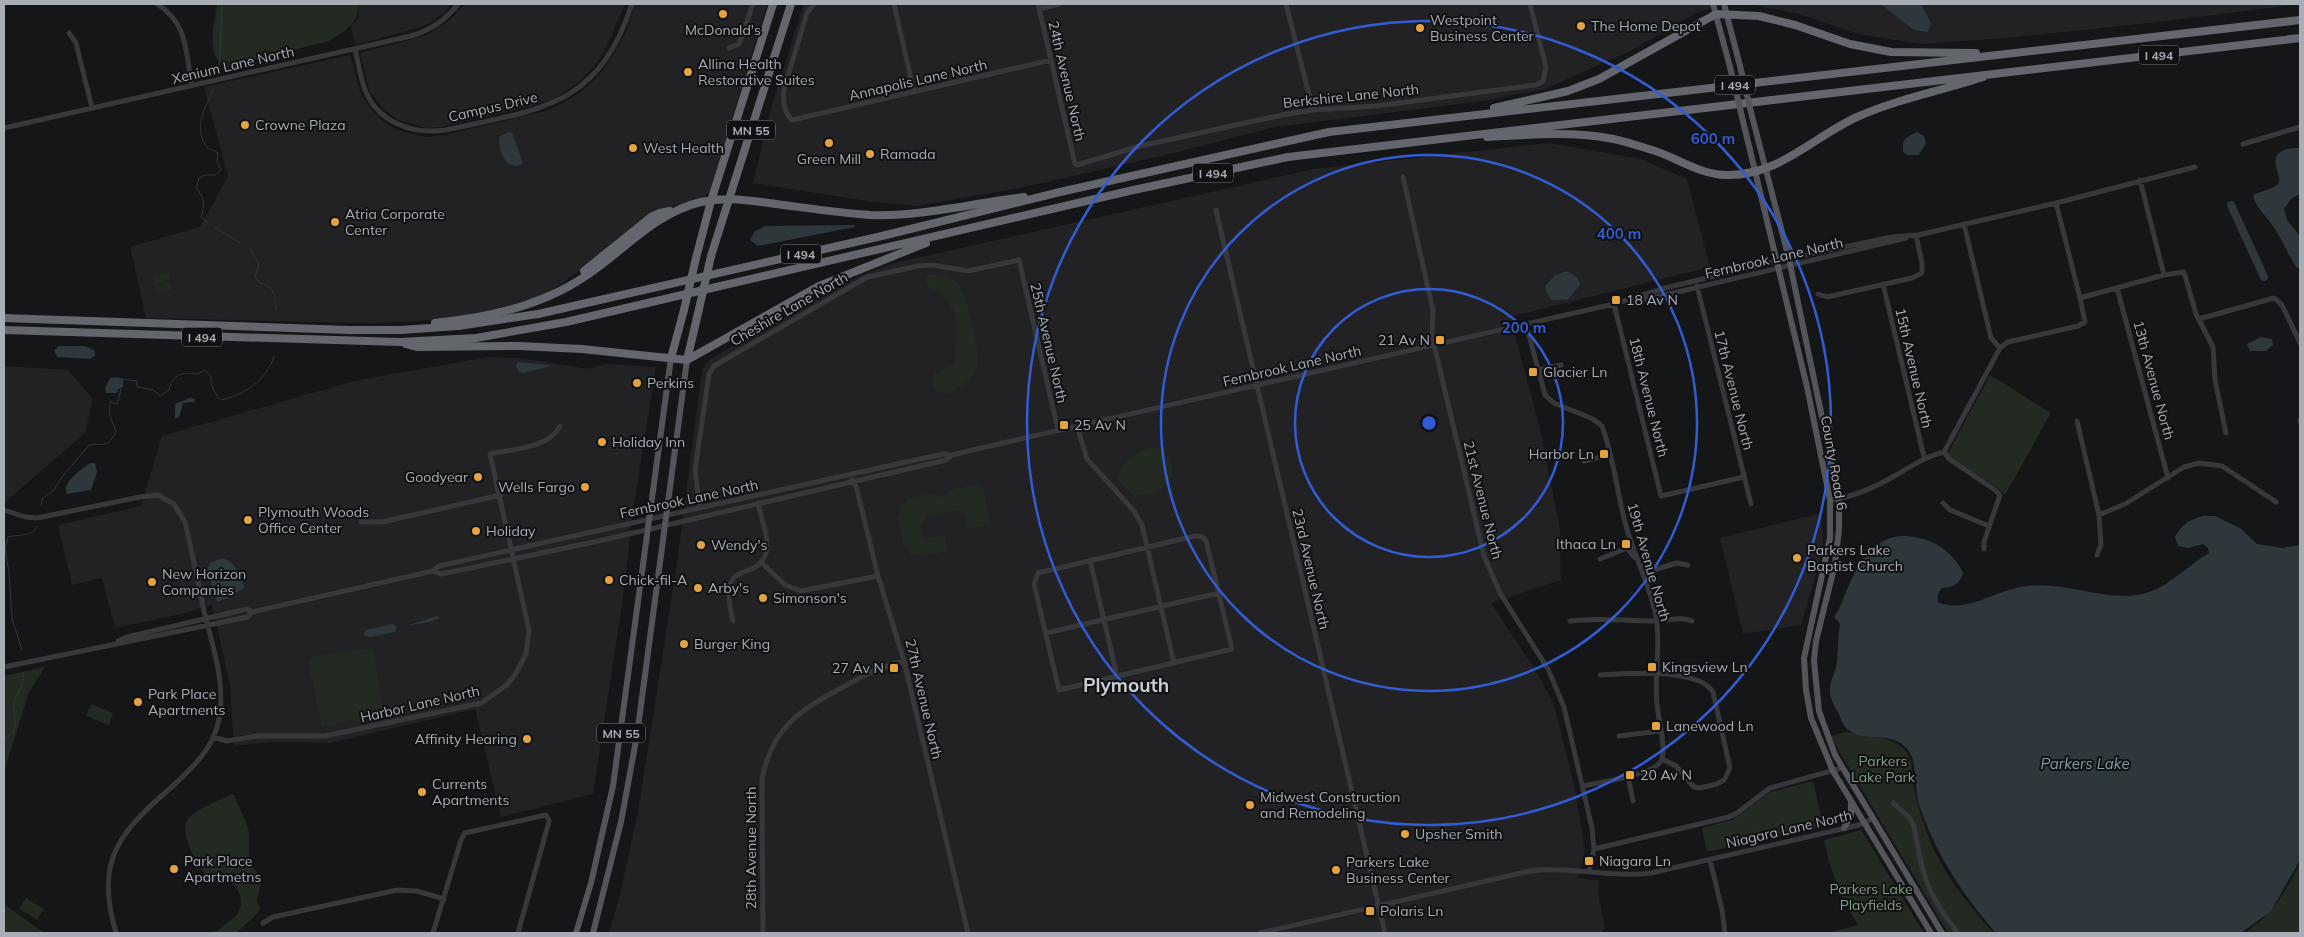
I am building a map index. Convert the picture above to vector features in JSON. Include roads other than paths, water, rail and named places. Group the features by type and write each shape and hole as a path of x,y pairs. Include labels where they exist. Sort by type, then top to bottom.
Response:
{"highway":[{"name":"MN 55","path":"671,358 711,201 773,4"},
{"name":"MN 55","path":"687,360 711,256 791,4"},
{"path":"1450,117 1568,91 1600,79 1716,14 1759,16 1795,25 1850,44 1892,52 2019,52"},
{"name":"I 494","path":"4,318 349,330 401,330 458,326 538,314 882,236 1060,192 1329,132 2300,20"},
{"name":"I 494","path":"4,330 400,342 476,338 529,329 1288,156 2300,38"},
{"path":"1463,135 1477,138 1579,134 1609,138 1652,150 1704,172 1729,175 1765,169 1794,155 1856,117 1929,92 1998,72"},
{"path":"349,330 467,320 514,310 569,286 596,269 657,221 674,211 730,197 871,215 926,212 1060,192"},
{"path":"400,342 418,347 519,346 582,349 687,360 819,286 912,248 965,229"}],"main road":[{"name":"County Road 6","path":"1713,4 1779,269 1823,460 1830,500 1830,538 1808,631 1804,658 1804,674 1811,718 1833,771 1931,933"},
{"name":"County Road 6","path":"1724,4 1789,258 1838,499 1839,529 1835,564 1816,641 1814,661 1819,711 1825,732 1842,768 1942,933"},
{"name":"MN 55","path":"576,933 591,883 613,786 671,358"},
{"name":"MN 55","path":"593,933 613,860 629,780 687,360"},
{"path":"1844,828 1851,815 1851,801"}],"street":[{"path":"157,4 169,12 180,27 192,85"},
{"name":"Xenium Lane North","path":"4,127 355,49 423,32 444,20 458,4"},
{"name":"Campus Drive","path":"355,49 364,88 384,115 393,122 413,130 424,132 446,130 544,107 571,94 583,85 603,63 622,29 632,4"},
{"path":"729,48 739,44 753,4"},
{"name":"Annapolis Lane North","path":"814,4 807,13 784,89 784,102 790,118 794,120 1051,60"},
{"path":"894,4 914,92"},
{"path":"1039,6 1059,4"},
{"path":"1286,4 1313,110"},
{"name":"Berkshire Lane North","path":"1075,164 1111,156 1140,146 1282,115 1313,110 1376,106 1536,85 1544,81 1546,67 1530,4"},
{"name":"24th Avenue North","path":"1039,6 1075,164"},
{"path":"69,33 76,43 92,108"},
{"path":"2243,144 2300,127"},
{"name":"Fernbrook Lane North","path":"1638,298 1648,299 1790,267 1916,235 2056,203 2195,167"},
{"name":"21st Avenue North","path":"1403,177 1433,310 1431,328 1434,345 1484,556 1500,593 1540,656 1557,688 1566,716 1591,822 1594,849 1589,872"},
{"path":"2140,180 2164,275"},
{"path":"1830,500 1880,484 1924,457 1944,452 2000,348 2008,342 2078,326 2084,322 2080,298 2056,203"},
{"name":"23rd Avenue North","path":"1216,210 1385,933"},
{"path":"1964,224 1991,338 2000,348"},
{"path":"1818,294 1827,297 1912,278 1922,273 1922,263 1916,235"},
{"name":"Fernbrook Lane North","path":"433,571 441,574 664,526 946,460 952,456 1058,430 1614,304 1696,280 1789,258 1892,237 1916,235"},
{"name":"25th Avenue North","path":"1019,260 1058,430"},
{"name":"Cheshire Lane North","path":"700,508 696,485 696,456 709,374 714,366 868,277 918,266 932,265 968,271 1019,260"},
{"path":"2080,298 2164,275 2184,272 2198,319 2213,347 2215,380 2226,432"},
{"name":"17th Avenue North","path":"1696,280 1751,504"},
{"name":"15th Avenue North","path":"1883,284 1924,457"},
{"name":"13th Avenue North","path":"2117,288 2168,478"},
{"path":"2198,319 2274,298 2282,305 2300,343"},
{"name":"18th Avenue North","path":"1614,304 1661,496 1744,477"},
{"name":"19th Avenue North","path":"1526,324 1542,389 1549,400 1598,422 1604,432 1621,509 1636,560 1652,601 1656,621 1656,694 1662,759"},
{"path":"1538,370 1561,365"},
{"path":"2077,420 2099,515 2101,544 2097,555"},
{"name":"Harbor Lane North","path":"213,737 227,741 257,736 325,736 472,705 490,698 507,685 516,674 526,654 528,618 490,454 546,440 556,434 560,426"},
{"path":"1077,426 1087,459 1134,511 1142,524 1174,663"},
{"path":"1944,452 1949,459 2000,495 1989,526 1984,549"},
{"name":"Fernbrook Lane North","path":"116,642 128,643 208,626 248,616 252,612 433,571 439,566 513,549 944,454 952,456"},
{"path":"1584,461 1609,454"},
{"path":"2099,515 2125,504 2191,464 2214,464 2229,470 2276,502"},
{"name":"27th Avenue North","path":"848,475 853,482 878,576 904,660 968,933"},
{"path":"4,510 25,517 36,518 140,496 158,495 174,504 185,522 221,696 219,721 213,737 196,764 140,814 121,840 112,863 109,882 109,904 116,933"},
{"path":"361,522 382,522 501,495"},
{"path":"732,620 727,594 731,581 741,572 761,562 767,546 758,503"},
{"path":"1943,503 1950,510 1989,526"},
{"path":"1198,536 1203,537 1206,541 1232,649 1059,690 1034,584 1036,576 1041,571 1147,547 1198,536"},
{"path":"1600,559 1627,548 1647,572 1677,563 1688,565"},
{"path":"1090,560 1117,676"},
{"path":"761,562 785,585 801,591 878,576"},
{"path":"1046,634 1219,593"},
{"name":"Fernbrook Lane North","path":"4,667 116,642 133,635 206,618 247,609 252,612"},
{"path":"1570,621 1602,618 1656,621 1684,618 1692,621"},
{"name":"28th Avenue North","path":"763,933 762,779 764,766 774,741 791,719 813,703 880,668 904,660"},
{"path":"1583,786 1653,769 1662,759 1676,766 1689,783 1700,788 1717,784 1724,780 1730,768 1713,692 1704,682 1673,675 1600,675"},
{"path":"1619,736 1660,731"},
{"path":"1594,849 1729,817 1770,788 1842,768"},
{"path":"1628,776 1633,801"},
{"path":"1893,803 1910,818 1926,885 1942,913 1958,933"},
{"path":"433,933 461,840 465,833 543,815 548,817 548,824 518,933"},
{"name":"Niagara Lane North","path":"1589,872 1616,875 1639,874 1710,860 1864,823 1872,819"},
{"path":"1710,860 1722,910 1725,933"},
{"path":"1260,933 1530,871 1558,869 1589,872"},
{"path":"263,923 273,917 397,890 417,891 444,898"}],"water":[{"path":"1881,4 1921,4 1931,23 1928,32 1914,30"},
{"path":"510,132 513,135 523,163 518,166 513,166 504,159 500,147 500,136"},
{"path":"1917,132 1924,136 1926,143 1919,155 1908,155 1903,152 1904,141 1907,137"},
{"path":"2300,148 2300,194 2291,199 2284,209 2287,220 2300,236 2300,268 2297,268 2275,229 2256,204 2253,195 2278,184 2276,157 2279,152"},
{"path":"854,225 855,227 758,246 750,240 755,231 766,226"},
{"path":"1567,271 1578,278 1580,285 1568,299 1551,300 1546,291 1546,285 1555,275"},
{"path":"2261,337 2272,339 2273,345 2266,351 2250,351 2247,344"},
{"path":"59,346 84,346 94,350 95,356 90,359 57,357 54,350"},
{"path":"518,362 551,366 523,373 519,372 516,366"},
{"path":"117,377 123,379 123,387 118,389 117,393 106,393 105,388 110,378"},
{"path":"190,398 195,399 195,402 183,403 179,417 175,419 175,404"},
{"path":"90,463 95,463 97,472 91,490 67,494 66,490 69,481"},
{"name":"Parkers Lake","path":"2203,516 2215,516 2240,528 2257,544 2282,548 2300,545 2300,860 2271,911 2241,933 1996,933 1961,888 1941,856 1919,804 1913,759 1905,746 1898,741 1890,739 1855,734 1847,729 1832,702 1830,687 1836,666 1840,624 1834,617 1848,587 1861,563 1876,546 1885,540 1909,536 1929,541 1941,547 1956,562 1963,573 1956,584 1942,588 1938,595 1939,603 1962,605 2016,588 2041,585 2123,596 2147,593 2166,584 2209,553 2208,548 2203,544 2188,548 2178,546 2175,537 2186,523"},
{"path":"223,558 231,562 237,570 244,588 228,598 217,602 207,569 211,562"},
{"path":"437,616 440,618 406,626"},
{"path":"393,624 397,627 395,632 370,637 364,635 366,630"}],"waterway":[{"path":"219,72 222,4"},
{"path":"208,223 201,217 203,202 196,188 199,178 205,175 215,175 221,170 217,161 218,153 208,148 203,142 200,127 204,110 214,89"},
{"path":"2231,205 2264,277"},
{"path":"214,227 240,243"},
{"path":"250,249 259,264 255,276 260,283 268,286 273,292 276,309"},
{"path":"121,379 137,381 137,387 153,390 160,396 169,390 173,380 179,375 188,373 198,374 205,370 211,377 215,394 222,400 240,394 254,385 266,372 274,356"},
{"path":"41,505 42,499 54,490 62,477 89,445 105,444 111,440 116,432 110,413 110,405 111,401 115,404 118,403 121,388"},
{"path":"22,650 12,619 9,572 5,548 8,537 29,534 37,526"},
{"path":"4,740 14,729 14,705 23,683 24,675"}],"place":[{"name":"McDonald's","path":"723,14"},
{"name":"The Home Depot","path":"1581,26"},
{"name":"Westpoint Business Center","path":"1420,28"},
{"name":"Allina Health Restorative Suites","path":"688,72"},
{"name":"Crowne Plaza","path":"245,125"},
{"name":"Green Mill","path":"829,143"},
{"name":"West Health","path":"633,148"},
{"name":"Ramada","path":"870,154"},
{"name":"Atria Corporate Center","path":"335,222"},
{"name":"18 Av N","path":"1616,300"},
{"name":"21 Av N","path":"1440,340"},
{"name":"Glacier Ln","path":"1533,372"},
{"name":"Perkins","path":"637,383"},
{"name":"25 Av N","path":"1064,425"},
{"name":"Holiday Inn","path":"602,442"},
{"name":"Harbor Ln","path":"1604,454"},
{"name":"Goodyear","path":"478,477"},
{"name":"Wells Fargo","path":"585,487"},
{"name":"Plymouth Woods Office Center","path":"248,520"},
{"name":"Holiday","path":"476,531"},
{"name":"Ithaca Ln","path":"1626,544"},
{"name":"Wendy's","path":"701,545"},
{"name":"Parkers Lake Baptist Church","path":"1797,558"},
{"name":"Chick-fil-A","path":"609,580"},
{"name":"New Horizon Companies","path":"152,582"},
{"name":"Arby's","path":"698,588"},
{"name":"Simonson's","path":"763,598"},
{"name":"Burger King","path":"684,644"},
{"name":"Kingsview Ln","path":"1652,667"},
{"name":"27 Av N","path":"894,668"},
{"name":"Park Place Apartments","path":"138,702"},
{"name":"Lanewood Ln","path":"1656,726"},
{"name":"Affinity Hearing","path":"527,739"},
{"name":"20 Av N","path":"1630,775"},
{"name":"Currents Apartments","path":"422,792"},
{"name":"Midwest Construction and Remodeling","path":"1250,805"},
{"name":"Upsher Smith","path":"1405,834"},
{"name":"Niagara Ln","path":"1589,861"},
{"name":"Park Place Apartmetns","path":"174,869"},
{"name":"Parkers Lake Business Center","path":"1336,870"},
{"name":"Polaris Ln","path":"1370,911"}],"district":[{"name":"Plymouth","path":"1126,685"}],"park label":[{"name":"Parkers Lake Park","path":"1883,770"},
{"name":"Parkers Lake Playfields","path":"1871,898"}]}
